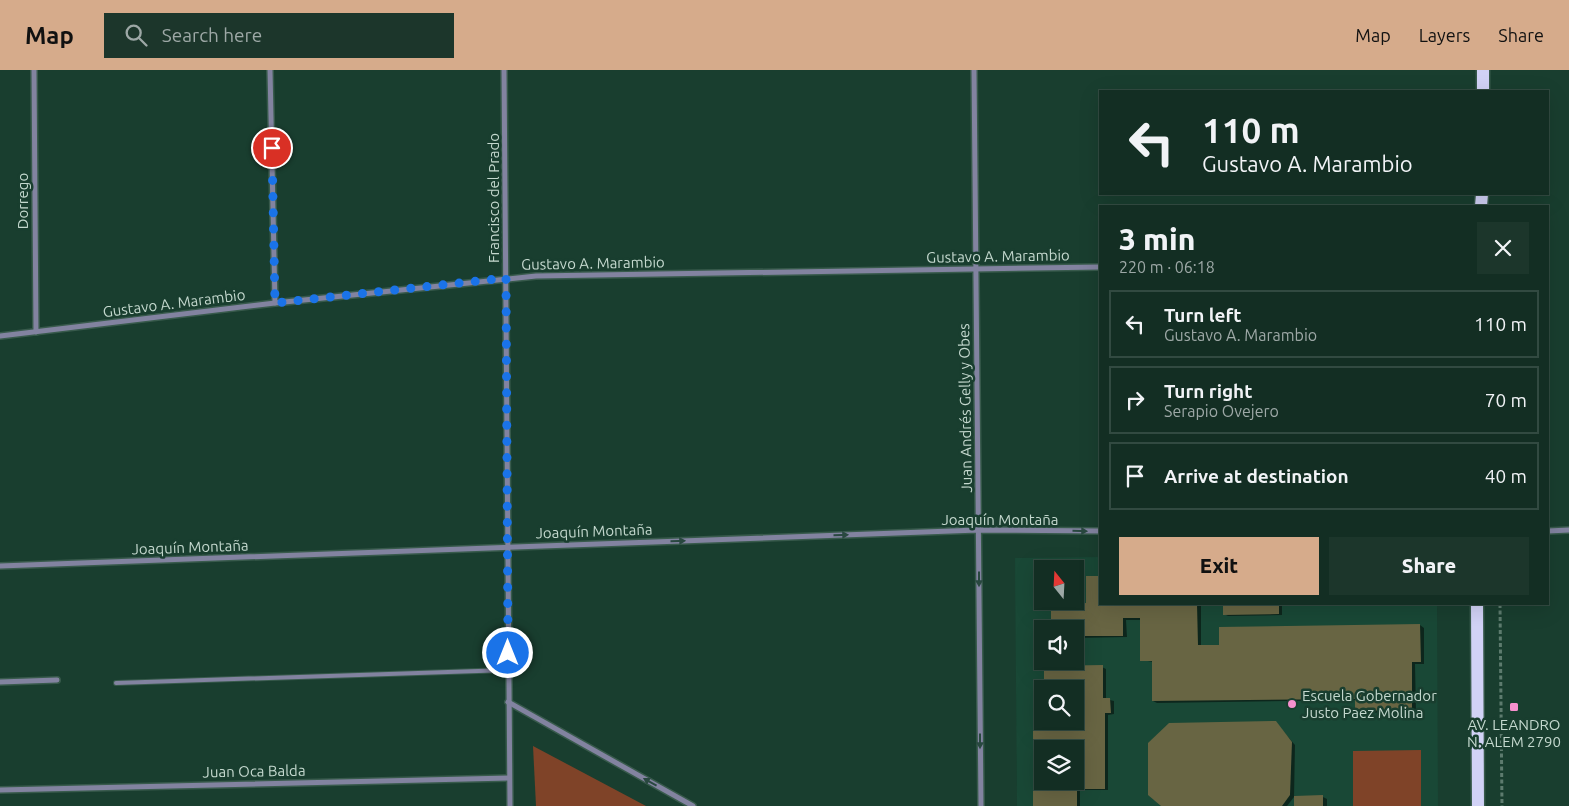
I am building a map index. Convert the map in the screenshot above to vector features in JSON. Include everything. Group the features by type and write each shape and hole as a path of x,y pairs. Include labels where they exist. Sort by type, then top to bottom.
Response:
{"main road":[{"path":"1483,70 1483,90"},
{"path":"1477,605 1478,806"}],"street":[{"name":"Dorrego","path":"34,70 36,332"},
{"path":"270,70 275,303"},
{"name":"Francisco del Prado","path":"504,70 510,806"},
{"name":"Juan Andrés Gelly y Obes","path":"974,70 981,806"},
{"name":"Gustavo A. Marambio","path":"0,336 506,278 1099,267"},
{"name":"Joaquín Montaña","path":"0,566 978,530 1099,531"},
{"path":"1549,531 1569,530"},
{"path":"0,682 58,680"},
{"path":"508,702 693,806"},
{"name":"Juan Oca Balda","path":"0,790 509,778"}],"lane":[{"path":"116,683 508,670"}],"path":[{"path":"1500,605 1502,806"}],"shaded area":[{"name":"Escuela Gobernador Justo Paez Molina","path":"1099,557 1099,605 1437,605 1438,806 1017,806 1015,558"},
{"path":"533,746 646,806 536,806"},
{"path":"1421,750 1421,806 1353,806 1353,751"}],"building":[{"path":"1086,576 1099,576 1099,605 1197,605 1198,645 1219,645 1219,627 1420,624 1421,662 1412,662 1412,710 1355,711 1355,699 1152,701 1152,661 1140,661 1140,618 1123,618 1123,636 1084,636 1084,620 1051,620 1051,610 1084,610 1084,603 1086,603"},
{"path":"1223,605 1279,605 1279,614 1223,615"},
{"path":"1084,665 1103,665 1103,698 1110,698 1111,713 1105,713 1105,789 1084,789 1084,740 1034,740 1034,790 1077,790 1077,806 1033,806 1033,696 1034,730 1084,730 1084,680 1044,680 1044,670 1084,670"},
{"path":"1276,721 1292,742 1290,795 1282,806 1161,806 1148,795 1148,743 1169,723"},
{"path":"1323,795 1323,806 1294,806 1294,796"}],"place":[{"name":"Escuela Gobernador Justo Paez Molina","path":"1292,704"},
{"name":"AV. LEANDRO N. ALEM 2790","path":"1514,707"}],"route":[{"path":"272,148 275,303 506,278 508,653"}]}
